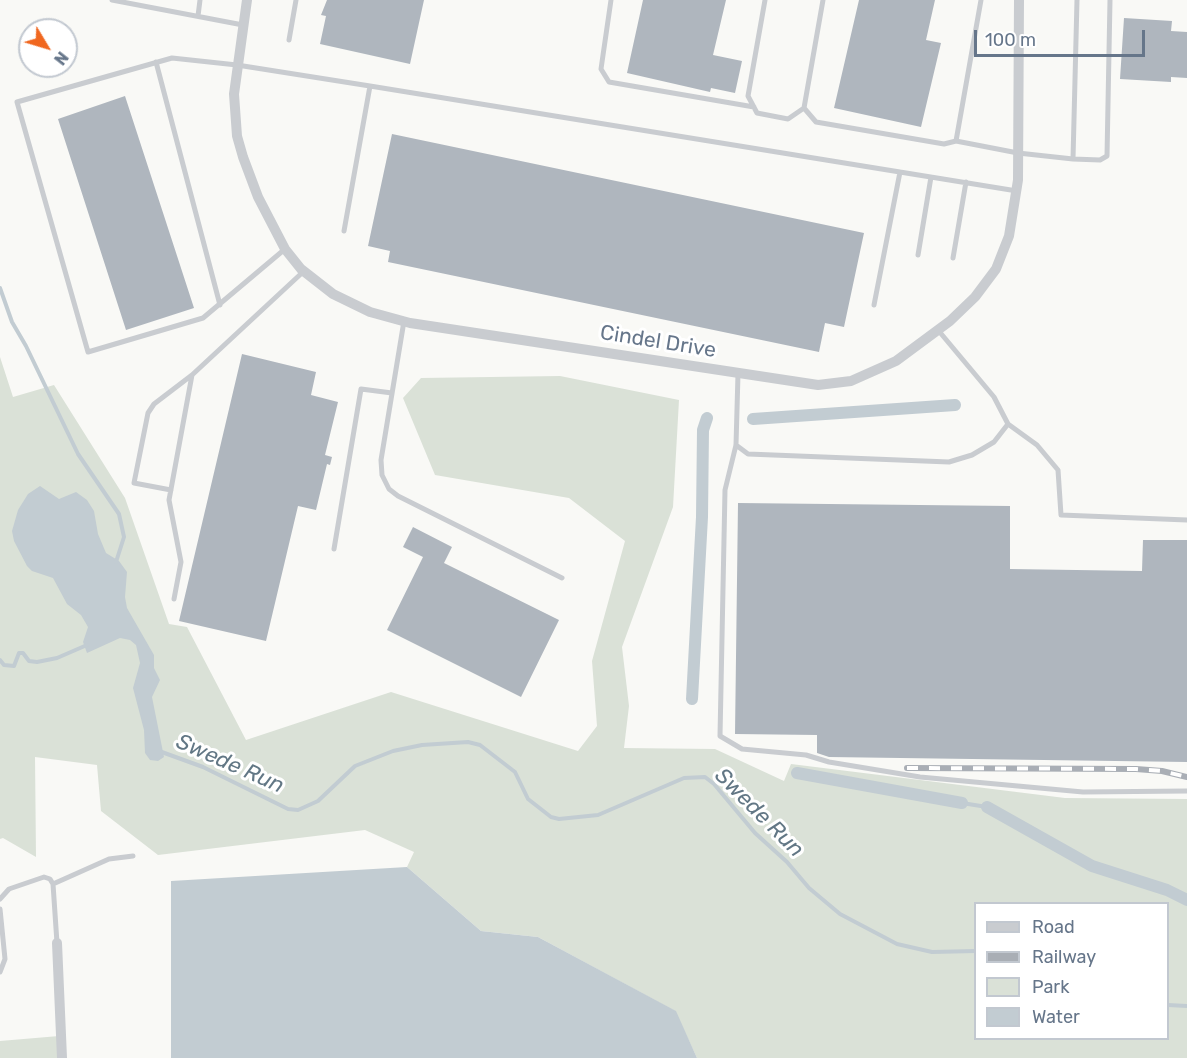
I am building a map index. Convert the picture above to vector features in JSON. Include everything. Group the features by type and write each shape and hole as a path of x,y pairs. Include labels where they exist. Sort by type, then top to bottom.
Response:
{"street":[{"name":"Cindel Drive","path":"248,0 234,94 237,136 258,198 285,249 304,271 333,294 351,304 404,321 818,385 851,381 882,370 938,330 975,297 996,269 1009,236 1017,190 1019,0"},
{"path":"57,943 62,1058"}],"lane":[{"path":"112,0 243,25"},
{"path":"198,16 200,0"},
{"path":"289,40 296,0"},
{"path":"611,0 601,69 609,82 754,107"},
{"path":"765,0 748,96 757,113 788,119 804,108 823,0"},
{"path":"956,141 981,0"},
{"path":"1073,159 1077,0"},
{"path":"804,108 816,122 944,144 956,141 1018,153 1100,160 1107,156 1110,0"},
{"path":"285,249 203,318 88,352 17,102 172,58 237,65 1017,190"},
{"path":"156,62 220,305"},
{"path":"344,231 370,86"},
{"path":"874,304 900,172"},
{"path":"918,255 931,177"},
{"path":"953,258 966,182"},
{"path":"171,490 134,483 148,413 154,404 192,375 304,271"},
{"path":"404,321 381,460 382,475 389,489 398,496 562,578"},
{"path":"938,330 994,397 1008,424 1036,445 1058,470 1061,515 1187,520"},
{"path":"738,374 736,445 725,490 720,736 742,749 806,755 829,762 920,777 1083,792 1187,790"},
{"path":"174,598 180,562 169,500 192,375"},
{"path":"334,549 361,389 392,393"},
{"path":"736,445 748,454 949,462 972,455 994,442 1008,424"},
{"path":"53,884 109,860 133,856"},
{"path":"0,899 9,889 44,878 53,884"},
{"path":"53,884 57,943"},
{"path":"0,909 4,959 0,972"}],"green space":[{"path":"0,357 13,397 54,385 125,498 169,624 187,627 246,740 391,692 578,751 597,726 592,661 625,541 569,498 435,475 403,398 421,378 560,376 679,400 673,507 622,647 629,706 624,748 715,749 784,781 791,764 1065,798 1187,799 1187,1058 697,1058 675,1011 538,937 481,931 407,867 414,852 365,830 158,855 101,811 97,765 35,757 36,857 3,838 0,839"},
{"path":"59,1036 59,1058 0,1058 0,1041"}],"water":[{"path":"40,486 59,499 76,492 87,500 94,511 98,534 106,553 119,561 127,572 125,597 127,608 154,655 154,668 160,680 152,697 164,757 158,761 150,760 145,753 144,730 133,688 140,663 136,645 130,640 120,638 87,653 83,642 88,627 81,615 67,604 53,578 32,571 27,566 14,541 12,531 18,510 28,494"},
{"path":"407,867 481,931 538,937 676,1011 697,1058 171,1058 171,881"}],"building":[{"path":"327,0 424,0 410,64 320,44 326,16 321,15"},
{"path":"643,0 726,0 713,55 742,61 735,93 711,88 710,92 627,73"},
{"path":"859,0 935,0 926,40 941,43 921,127 834,108"},
{"path":"1124,18 1172,21 1171,31 1187,32 1187,78 1171,77 1171,82 1120,79"},
{"path":"125,96 194,308 126,330 58,119"},
{"path":"392,134 864,233 844,327 825,323 819,352 388,262 390,251 368,246"},
{"path":"242,354 316,372 311,395 338,402 325,455 332,457 330,465 327,464 316,510 298,506 266,641 179,621"},
{"path":"738,503 1010,506 1010,569 1142,571 1143,540 1187,540 1187,762 829,757 817,753 817,735 735,734"},
{"path":"413,527 452,547 444,563 559,620 521,697 387,630 423,557 403,547"}],"waterway":[{"path":"0,288 12,322 78,454 119,514 124,537 116,562"},
{"path":"753,419 955,405"},
{"path":"692,699 702,517 703,430 707,418"},
{"name":"Swede Run","path":"0,660 4,665 14,666 19,653 23,653 29,661 37,662 57,658 87,645"},
{"name":"Swede Run","path":"159,751 203,767 288,809 298,810 318,801 355,766 393,751 422,745 468,742 480,745 515,772 528,799 551,817 559,819 598,815 684,778 705,777 714,784 755,833 787,862 809,888 840,914 897,944 932,952 974,951"},
{"path":"797,773 962,803"},
{"path":"962,803 987,807"},
{"path":"987,807 1092,866 1167,890 1187,900"},
{"name":"Swede Run","path":"1169,1005 1187,1006"}],"railway":[{"path":"907,768 1136,769 1162,771 1187,777"}]}
